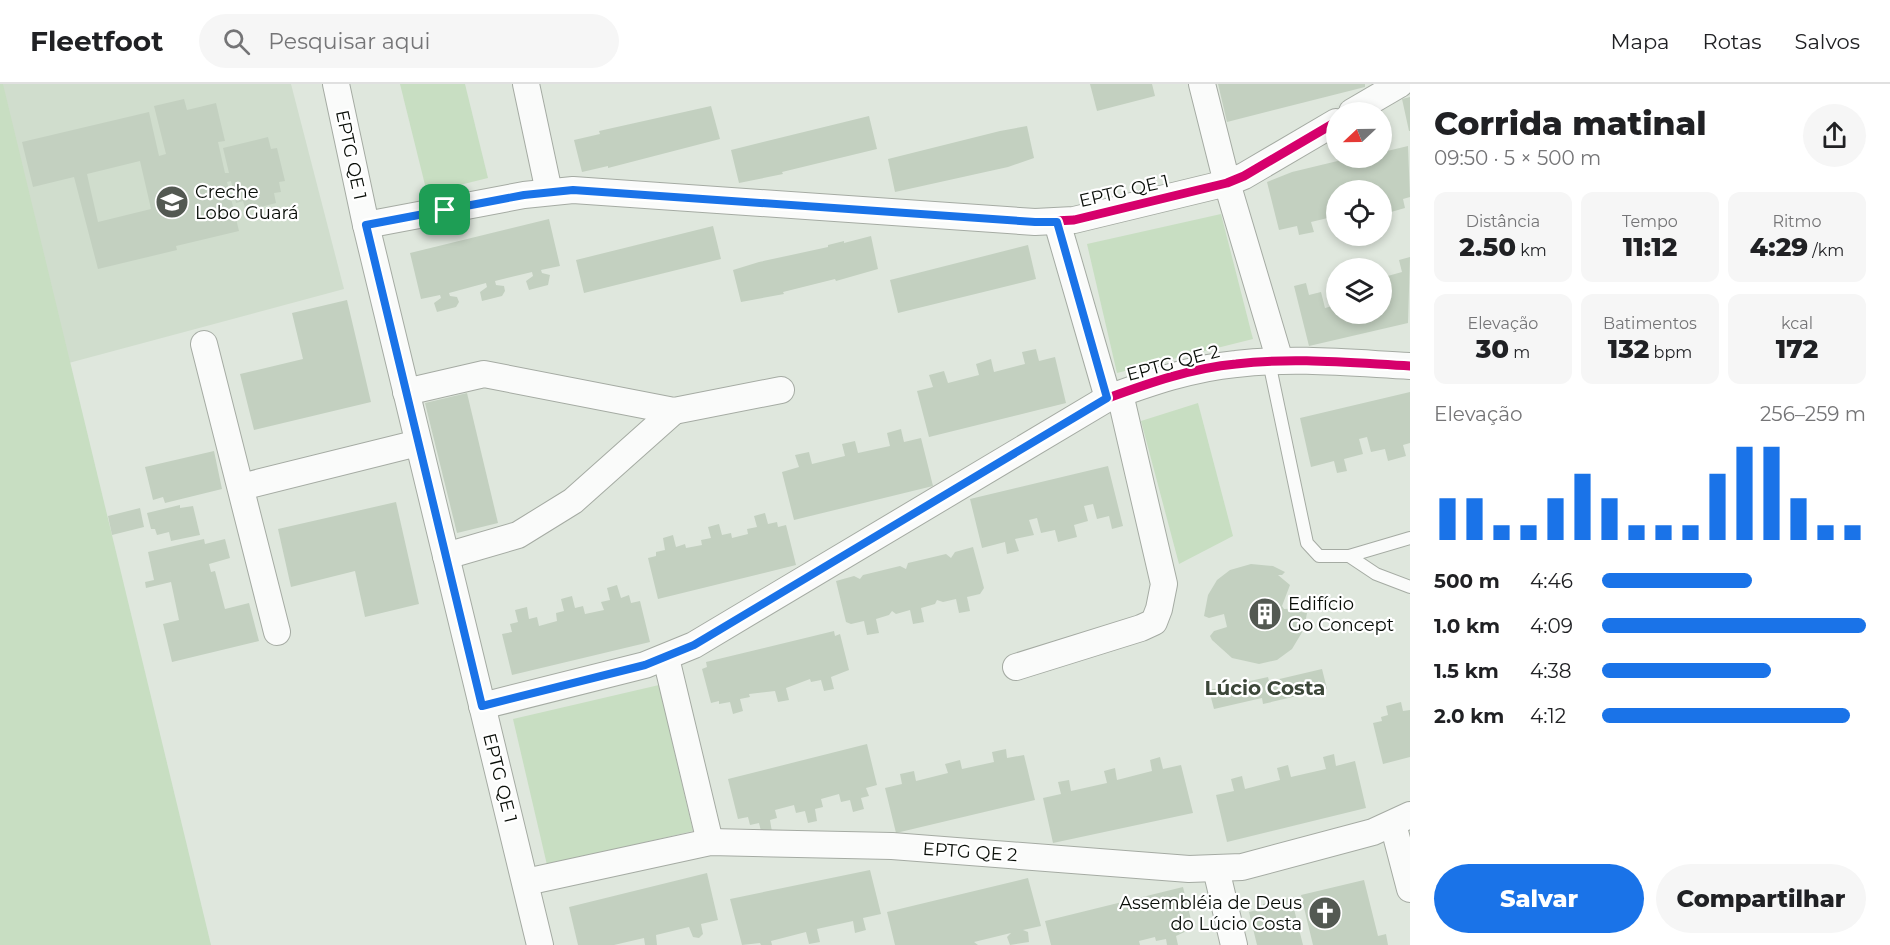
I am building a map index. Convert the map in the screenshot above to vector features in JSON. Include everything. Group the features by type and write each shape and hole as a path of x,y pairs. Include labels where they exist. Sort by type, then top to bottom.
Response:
{"street":[{"name":"EPTG QE 1","path":"336,84 366,225 540,945"},
{"path":"526,84 549,192"},
{"path":"1202,84 1274,361"},
{"path":"1369,102 1400,84"},
{"name":"EPTG QE 1","path":"366,225 549,192 573,190 1057,222 1074,220 1227,183 1244,176 1326,128"},
{"path":"1016,667 1142,628 1154,622 1164,584 1114,396 1057,222"},
{"path":"204,344 277,632"},
{"name":"EPTG QE 2","path":"482,706 666,658 705,639 1114,396 1208,368 1274,361 1410,366"},
{"path":"406,392 484,374 674,411 781,390"},
{"path":"446,556 518,535 573,501 674,411"},
{"path":"241,487 418,443"},
{"path":"666,658 710,842"},
{"path":"1401,820 1410,889"},
{"name":"EPTG QE 2","path":"526,882 710,842 892,846 1216,869 1242,867 1373,832 1401,820"},
{"path":"1216,869 1234,945"}],"lane":[{"path":"1274,361 1307,543 1319,556 1349,556 1410,538"},
{"path":"1349,556 1376,574 1410,587"}],"shaded area":[{"name":"Creche Lobo Guará","path":"0,84 291,84 344,289 65,364"}],"green space":[{"path":"0,84 3,84 211,945 0,945"},
{"path":"400,84 465,84 488,178 427,193"},
{"path":"1221,214 1253,339 1117,373 1087,244"},
{"path":"1198,403 1233,536 1179,564 1141,421"},
{"path":"659,685 693,831 547,865 513,719"}],"building":[{"path":"1090,84 1152,84 1155,96 1097,111"},
{"path":"1218,84 1365,84 1365,87 1227,122"},
{"path":"1410,97 1410,131 1409,131 1402,99"},
{"path":"184,99 187,110 216,103 225,141 218,142 225,173 229,173 223,148 268,137 271,149 277,148 285,181 279,182 281,192 274,193 276,203 246,211 243,201 236,203 231,181 227,182 239,231 176,246 177,250 98,269 74,177 33,187 22,142 149,112 159,156 166,154 154,106","holes":["140,161 151,209 98,222 87,174"]},
{"path":"711,106 720,139 608,168 608,166 582,172 574,140 600,134 599,131"},
{"path":"869,116 877,149 739,183 731,150"},
{"path":"1027,126 1034,158 1008,167 895,192 888,159"},
{"path":"1408,146 1410,197 1403,199 1405,208 1392,212 1392,180 1326,180 1326,218 1311,222 1314,232 1299,235 1297,226 1279,230 1267,182 1292,172 1326,164 1326,168 1392,168 1392,150"},
{"path":"549,219 560,266 541,270 542,273 550,275 548,285 529,290 526,281 533,276 532,272 495,281 496,285 504,286 505,291 502,296 482,301 480,292 487,287 486,283 449,293 450,296 457,297 459,302 456,307 437,312 434,303 441,298 440,295 421,299 410,253"},
{"path":"713,226 721,259 584,293 576,260"},
{"path":"871,236 878,269 783,292 784,294 741,302 733,270"},
{"path":"1028,245 1036,279 898,313 890,280"},
{"path":"1410,257 1408,323 1309,346 1294,286 1306,283 1309,295 1321,292 1326,308 1326,324 1392,324 1392,275 1402,272 1399,260"},
{"path":"347,300 371,402 254,430 240,374 303,359 292,313"},
{"path":"1036,349 1039,361 1055,357 1066,403 929,437 917,391 933,387 929,375 944,371 948,383 979,375 976,364 991,359 994,372 1025,364 1022,352"},
{"path":"1410,392 1410,443 1403,445 1406,456 1388,461 1385,449 1371,452 1367,437 1359,439 1363,454 1344,459 1347,471 1337,473 1334,461 1311,467 1300,418"},
{"path":"467,393 498,523 457,533 425,403"},
{"path":"901,429 904,442 921,438 933,486 794,520 782,472 799,467 795,455 809,452 812,464 845,456 842,444 855,441 858,453 890,446 887,433"},
{"path":"214,451 222,489 165,503 163,497 153,500 145,467"},
{"path":"1108,466 1123,526 1112,529 1109,516 1097,519 1093,504 1084,506 1088,521 1074,525 1077,537 1058,542 1055,530 1041,533 1037,518 1029,520 1034,535 1015,539 1019,551 1007,554 1005,542 982,548 970,499"},
{"path":"396,502 419,604 365,617 355,571 291,587 278,529"},
{"path":"180,505 180,508 193,506 200,535 171,541 169,532 157,535 155,529 151,529 147,513"},
{"path":"140,508 144,527 112,535 108,516"},
{"path":"765,513 768,524 777,522 778,527 786,525 796,565 658,599 648,558 656,556 656,552 665,550 663,538 673,535 676,547 685,544 686,548 702,545 701,540 711,538 708,527 719,524 722,535 731,533 732,538 748,534 747,529 757,527 754,516"},
{"path":"204,539 205,544 225,539 230,558 209,564 211,572 215,571 225,609 249,603 259,641 172,662 163,624 179,620 171,582 146,588 145,582 154,580 148,552"},
{"path":"973,547 984,588 980,594 967,597 970,611 959,613 956,599 943,602 937,600 935,604 921,608 924,622 913,624 910,610 896,614 892,611 889,615 876,619 879,633 867,635 864,621 851,624 846,622 836,581 854,576 860,579 863,575 900,566 906,569 908,563 946,554 951,558 955,552"},
{"name":"Edifício Go Concept","path":"1251,564 1273,566 1285,572 1278,575 1290,585 1282,606 1284,609 1301,608 1301,612 1307,613 1304,629 1292,649 1277,660 1259,664 1232,658 1212,640 1210,636 1214,631 1227,627 1224,614 1209,618 1204,616 1208,595 1217,580 1230,570"},
{"path":"617,585 621,598 629,595 631,603 640,601 650,642 512,675 502,634 512,632 510,624 518,622 515,610 527,607 529,619 537,617 539,626 557,621 556,613 564,611 561,599 572,596 575,608 583,606 585,614 604,610 601,602 610,600 607,588"},
{"path":"834,631 835,636 840,634 849,670 831,677 834,689 824,691 821,680 811,682 810,679 786,688 789,700 778,702 775,691 749,694 750,697 740,699 743,711 733,714 730,702 711,703 702,669 707,667 706,662"},
{"path":"1322,669 1327,689 1263,704 1262,698 1214,709 1209,690 1268,677 1270,685 1271,681"},
{"path":"1401,702 1403,711 1410,710 1410,757 1383,764 1373,723 1382,721 1381,717 1388,715 1386,706"},
{"path":"867,744 877,785 866,788 869,796 861,798 864,809 853,812 850,800 841,802 839,794 821,799 823,807 815,809 817,821 808,823 805,811 796,813 794,805 775,810 777,818 770,820 772,832 762,835 759,823 750,825 748,817 738,819 728,779"},
{"path":"1006,749 1007,758 1024,755 1035,800 896,833 885,788 902,784 900,774 914,771 916,781 948,773 945,764 960,760 962,769 994,762 992,752"},
{"path":"1334,754 1336,766 1355,761 1366,808 1227,842 1216,795 1234,791 1231,779 1242,776 1245,789 1280,780 1277,768 1288,765 1291,777 1326,769 1323,757"},
{"path":"1160,757 1163,769 1181,765 1193,813 1053,843 1043,798 1061,794 1058,782 1069,780 1071,791 1107,783 1104,771 1115,768 1117,780 1152,771 1150,760"},
{"path":"870,870 881,914 863,918 866,930 855,933 853,921 817,929 820,942 809,944 806,932 771,941 772,945 761,945 760,943 742,945 730,899"},
{"path":"707,873 718,920 701,924 703,934 699,938 693,937 689,927 656,935 657,945 645,945 644,938 614,945 578,945 569,907"},
{"path":"1028,878 1041,926 1023,930 1028,932 1029,942 1010,945 1007,937 1011,933 974,942 978,945 895,945 887,912"},
{"path":"1364,880 1378,936 1386,934 1388,945 1313,945 1301,895"},
{"path":"1183,887 1193,928 1176,936 1178,945 1167,945 1166,939 1156,941 1155,937 1139,941 1140,945 1051,945 1045,921"},
{"path":"1291,897 1303,945 1257,945 1249,912 1264,908 1263,904"}],"cycle path":[{"path":"366,225 524,195 573,190 1035,222 1074,220 1227,183 1244,176 1326,128"},
{"path":"482,706 645,665 694,645 1108,398 1187,373 1236,364 1301,361 1410,366"}],"place":[{"name":"Creche Lobo Guará","path":"172,202"},
{"name":"Edifício Go Concept","path":"1265,614"},
{"name":"Assembléia de Deus do Lúcio Costa","path":"1325,913"}],"district":[{"name":"Lúcio Costa","path":"1265,688"}],"route":[{"path":"573,190 1057,222 1107,398 694,645 645,665 482,706 366,225 445,210 524,195 573,190"}]}
